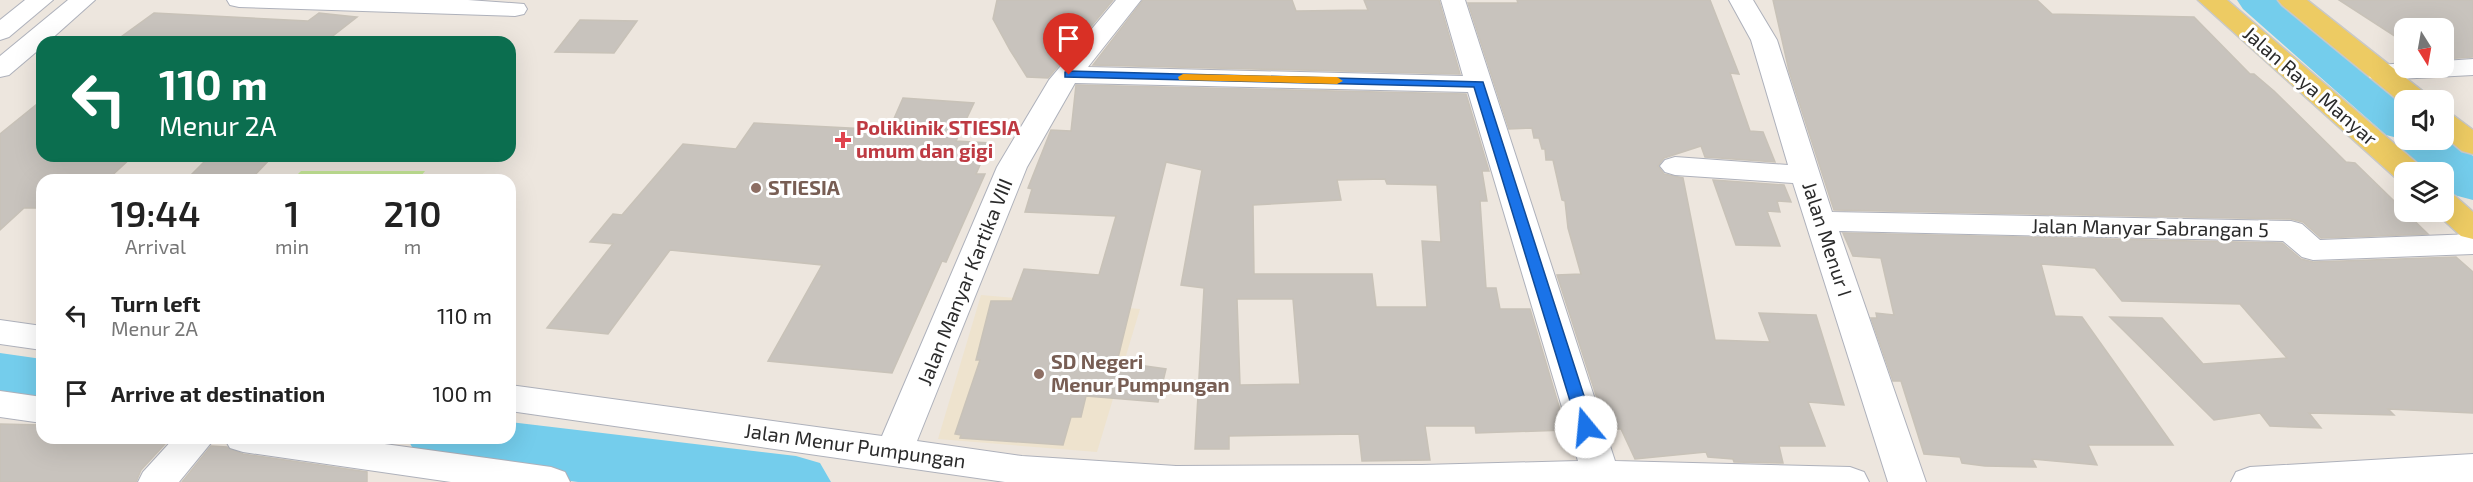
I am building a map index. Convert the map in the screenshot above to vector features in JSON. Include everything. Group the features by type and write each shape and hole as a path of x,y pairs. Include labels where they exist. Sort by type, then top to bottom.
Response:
{"main road":[{"name":"Jalan Raya Manyar","path":"2211,0 2397,162"},
{"path":"2290,0 2403,90"},
{"path":"2454,130 2473,145"},
{"path":"2454,212 2473,229"}],"street":[{"path":"0,32 41,0"},
{"path":"40,36 83,0"},
{"path":"239,0 515,9"},
{"name":"Jalan Manyar Kartika VIII","path":"894,452 1012,167 1059,86 1129,0"},
{"path":"1453,0 1601,475"},
{"name":"Jalan Menur I","path":"1741,0 1764,40 1820,221 1907,482"},
{"path":"0,69 36,39"},
{"path":"2379,72 2473,67"},
{"path":"1069,75 1479,84"},
{"path":"1676,166 1806,176"},
{"name":"Jalan Manyar Sabrangan 5","path":"1820,221 2291,231 2313,250 2473,244"},
{"name":"Jalan Menur Pumpungan","path":"516,399 1022,470 1131,479 1422,481 1601,475 1850,482"},
{"path":"0,404 36,409"},
{"path":"157,482 191,444"},
{"path":"285,444 550,482"},
{"path":"2250,482 2473,468"}],"shaded area":[{"name":"SD Negeri Menur Pumpungan","path":"981,295 1140,309 1097,452 938,439"}],"green space":[{"path":"301,171 425,171 423,174 298,174"}],"building":[{"path":"997,0 1113,0 1048,78 1027,77 993,19"},
{"path":"1143,0 1292,0 1296,11 1368,10 1364,0 1439,0 1460,74 1093,65"},
{"path":"1517,0 1710,0 1739,74 1730,73 1750,131 1763,132 1775,162 1705,157 1701,146 1664,158 1658,166 1664,174 1683,178 1715,340 1770,342 1759,313 1816,315 1844,405 1808,402 1825,446 1779,446 1783,463 1734,462 1733,459 1708,457 1706,452 1635,459 1621,429 1607,429 1557,275 1581,274 1568,228 1565,201 1562,200 1553,160 1546,160 1545,149 1542,149 1539,138 1534,138 1532,128 1509,129 1468,3 1518,3"},
{"path":"1773,0 2037,0 2052,14 2194,17 2250,74 2254,74 2274,91 2346,162 2355,163 2394,201 2394,222 2416,222 2428,234 2321,238 2303,222 2291,219 1834,210 1789,71"},
{"path":"2339,0 2473,0 2473,57 2454,58 2454,18 2394,18 2394,36"},
{"path":"154,13 308,21 319,13 357,17 333,36 122,36"},
{"path":"580,20 637,21 614,53 555,52"},
{"path":"1076,85 1466,94 1489,171 1482,171 1487,201 1480,201 1486,288 1496,288 1500,309 1530,309 1566,430 1476,433 1475,426 1425,426 1430,460 1362,461 1359,434 1229,436 1229,449 1195,449 1204,288 1181,285 1202,170 1166,162 1117,362 1166,369 1158,402 1086,396 1081,417 1071,417 1063,445 960,438 961,435 955,434 980,360 976,360 991,301 1012,301 1024,269 1099,275 1116,216 1025,212 1032,189 1028,188 1051,130 1071,131","holes":["1385,179 1387,184 1437,185 1441,242 1422,241 1427,307 1376,307 1372,274 1254,274 1253,205 1341,200 1337,180","1237,299 1293,299 1300,384 1240,385"]},
{"path":"903,98 974,103 956,141 990,143 976,174 985,174 946,262 942,261 892,373 768,361 822,265 670,250 608,334 547,328 613,244 590,242 613,214 622,215 683,144 736,149 754,123 889,130"},
{"path":"36,105 36,162 126,162 114,174 36,174 36,208 24,208 0,230 0,134"},
{"path":"204,162 267,162 256,174 192,174"},
{"path":"1713,180 1784,185 1791,202 1777,201 1780,212 1767,211 1780,246 1736,245"},
{"path":"1843,233 2282,243 2301,259 2313,262 2456,257 2473,272 2473,413 2388,409 2394,415 2309,413 2321,428 2270,426 2260,413 2214,420 2110,317 2162,318 2203,364 2287,358 2240,304 2122,301 2095,268 2041,264 2055,316 2082,317 2173,445 2088,445 2097,465 2032,459 2036,467 1985,466 1962,463 1960,457 1924,454 1901,381 1893,381 1871,318 1877,318 1876,313 1894,315 1881,258 1853,256"},
{"path":"0,424 36,425 36,444 165,444 141,470 136,482 0,482"},
{"path":"211,446 227,447 243,454 367,472 367,482 182,482"}],"waterway":[{"path":"2259,0 2394,115"},
{"path":"2434,150 2473,184"},
{"path":"0,376 36,381"},
{"path":"485,444 796,482"}],"slow traffic":[{"path":"1183,77 1337,81"}],"place":[{"name":"Poliklinik STIESIA umum dan gigi","path":"843,140"},
{"name":"STIESIA","path":"756,188"},
{"name":"SD Negeri Menur Pumpungan","path":"1039,374"}],"route":[{"path":"1069,75 1479,84 1586,427"}]}
